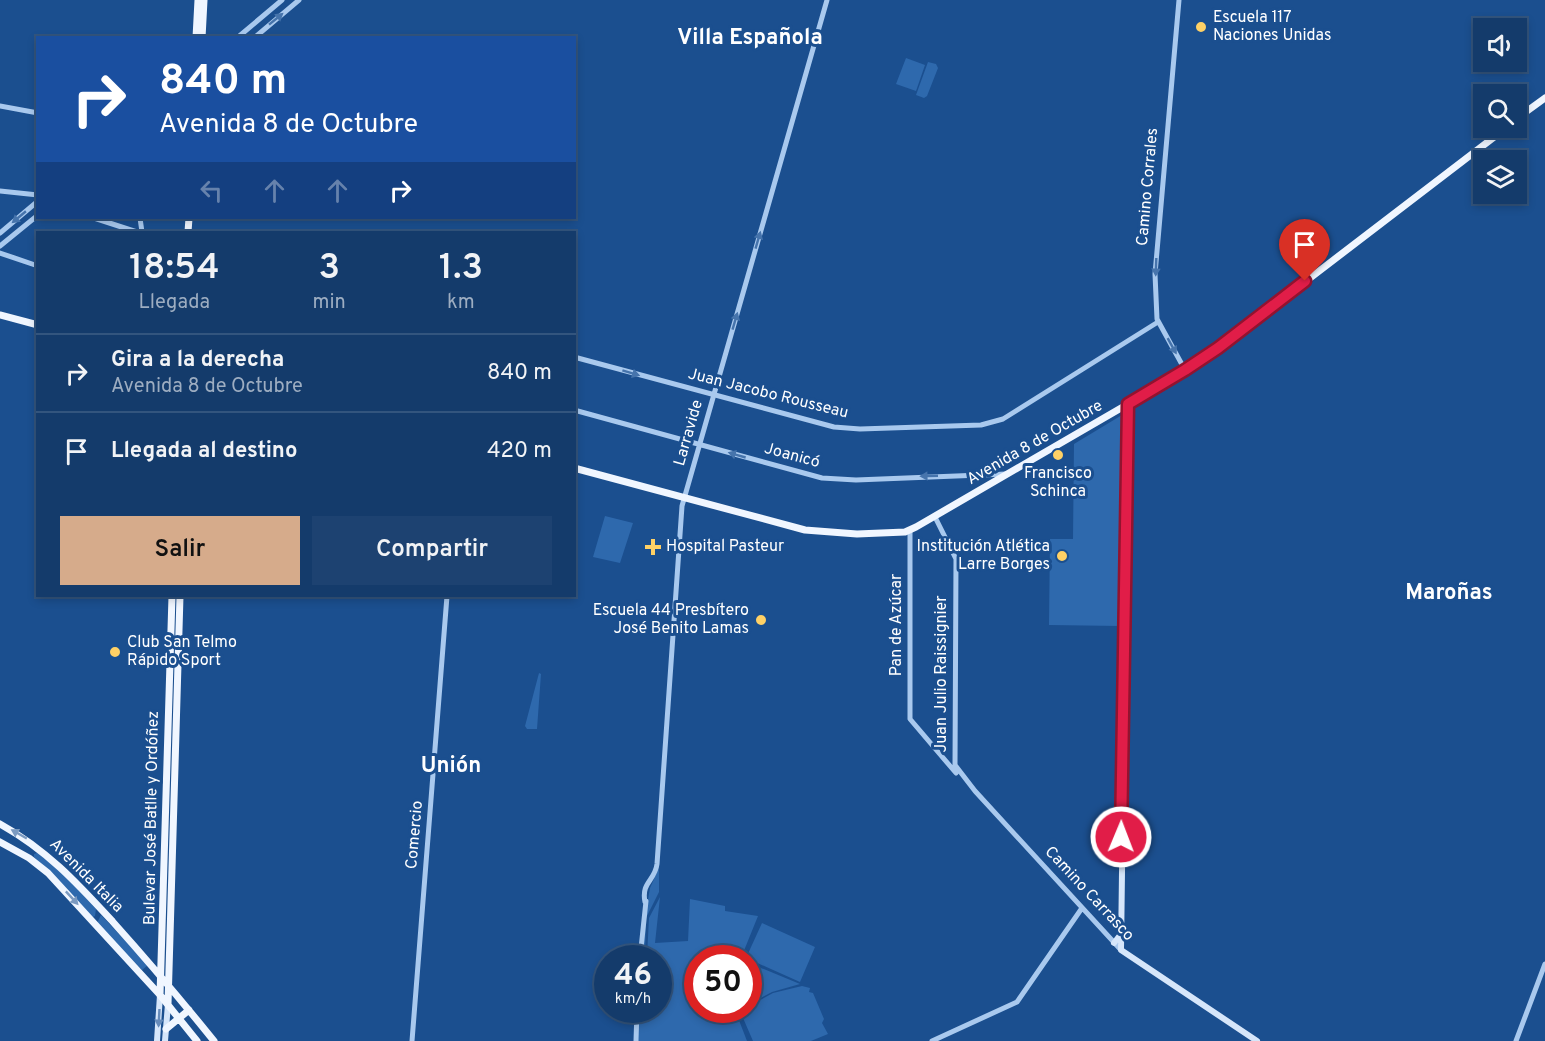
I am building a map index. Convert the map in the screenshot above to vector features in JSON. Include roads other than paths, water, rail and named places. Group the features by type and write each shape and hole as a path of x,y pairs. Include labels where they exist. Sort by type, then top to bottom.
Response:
{"main road":[{"path":"196,36 198,0"},
{"path":"202,36 204,0"},
{"path":"1527,111 1545,98"},
{"name":"Avenida 8 de Octubre","path":"576,469 805,530 857,534 910,530 1185,370 1229,340 1493,138"},
{"path":"0,315 36,324"},
{"path":"1121,950 1128,404"},
{"name":"Bulevar José Batlle y Ordóñez","path":"157,1041 162,955 172,597"},
{"name":"Bulevar José Batlle y Ordóñez","path":"165,1041 180,597"},
{"name":"Avenida Italia","path":"0,824 31,842 57,864 152,965 213,1041"},
{"name":"Avenida Italia","path":"0,842 45,870 160,995 197,1041"},
{"path":"35,850 57,864"},
{"path":"1114,944 1121,934"},
{"name":"Camino Carrasco","path":"1121,950 1257,1041"},
{"path":"141,974 162,955"},
{"path":"166,1029 189,1010"}],"street":[{"path":"239,36 282,0"},
{"path":"256,36 299,0"},
{"name":"Larravide","path":"641,945 644,888 655,873 657,864 680,526 685,498 827,0"},
{"name":"Camino Corrales","path":"1179,0 1155,268 1158,322 1185,370"},
{"path":"0,106 36,113"},
{"path":"0,191 36,195"},
{"path":"0,232 36,203"},
{"path":"0,246 36,217"},
{"path":"97,219 134,231"},
{"path":"0,254 36,265"},
{"name":"Juan Jacobo Rousseau","path":"576,358 834,427 860,429 981,425 1002,418 1158,322"},
{"name":"Joanicó","path":"576,412 822,478 856,480 1008,474"},
{"path":"979,422 994,422"},
{"name":"Juan Julio Raissignier","path":"934,517 956,559 955,765"},
{"name":"Pan de Azúcar","path":"910,530 910,719"},
{"name":"Comercio","path":"412,1041 447,597"},
{"name":"Camino Carrasco","path":"910,719 945,761 975,790 1121,950"},
{"name":"Camino Carrasco","path":"955,765 975,790"},
{"path":"932,1041 1017,1002 1083,908"},
{"path":"1516,1041 1545,964"},
{"path":"636,1041 637,1023"}],"place":[{"name":"Escuela 117 Naciones Unidas","path":"1201,27"},
{"name":"Francisco Schinca","path":"1058,455"},
{"name":"Hospital Pasteur","path":"653,547"},
{"name":"Institución Atlética Larre Borges","path":"1062,556"},
{"name":"Escuela 44 Presbítero José Benito Lamas","path":"761,620"},
{"name":"Club San Telmo Rápido Sport","path":"115,652"}],"district":[{"name":"Villa Española","path":"750,38"},
{"name":"Maroñas","path":"1449,593"},
{"name":"Unión","path":"451,766"}]}
